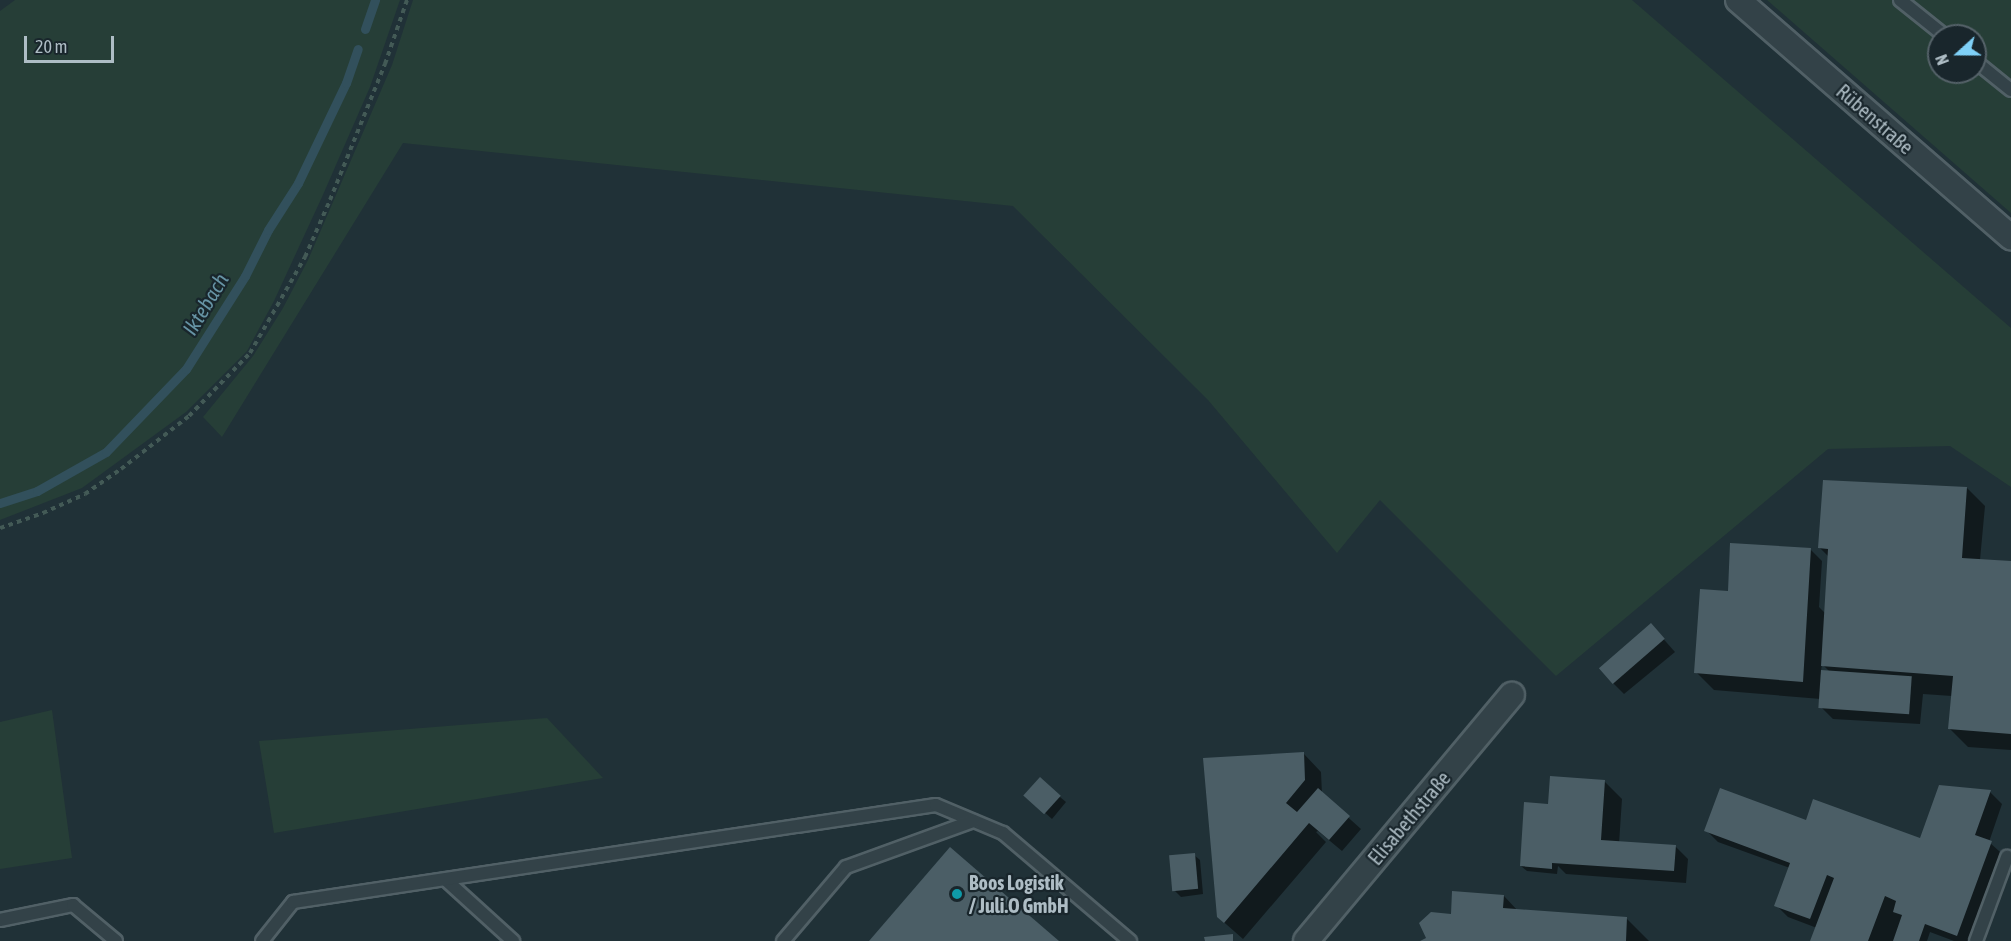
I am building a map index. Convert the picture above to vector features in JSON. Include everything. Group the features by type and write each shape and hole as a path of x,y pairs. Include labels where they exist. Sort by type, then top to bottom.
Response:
{"street":[{"name":"Rübenstraße","path":"1738,0 2011,237"},
{"name":"Elisabethstraße","path":"1306,941 1512,694"}],"lane":[{"path":"1900,0 1930,24"},
{"path":"1987,71 2011,90"},
{"path":"262,941 293,902 936,805 1003,833 1130,941"},
{"path":"783,941 846,867 973,821"},
{"path":"1976,941 2007,857"},
{"path":"446,880 513,941"},
{"path":"0,920 73,905 116,941"}],"path":[{"path":"0,528 43,513 85,494 121,469 189,416 250,353 289,286 322,219 385,64 407,0"}],"green space":[{"path":"15,0 400,0 370,87 274,301 247,351 186,412 82,488 0,520 0,11"},
{"path":"413,0 1632,0 2011,328 2011,487 1950,446 1828,449 1556,676 1380,500 1337,553 1208,400 1013,206 403,143 222,437 203,417 253,356 283,308 308,260 392,65"},
{"path":"1767,0 2011,0 2011,213"},
{"path":"52,710 72,858 0,869 0,722"},
{"path":"547,718 603,778 274,833 259,741"}],"building":[{"path":"1823,480 1967,487 1962,558 2011,561 2011,734 1948,729 1953,676 1821,666 1828,549 1818,548"},
{"path":"1730,543 1811,548 1803,682 1694,673 1700,589 1728,591"},
{"path":"1651,623 1665,639 1613,684 1599,668"},
{"path":"1821,670 1912,676 1909,714 1818,708"},
{"path":"1304,752 1305,780 1286,803 1297,812 1318,788 1350,816 1329,840 1309,823 1224,923 1217,917 1203,758"},
{"path":"1550,776 1605,780 1601,840 1676,845 1674,871 1552,863 1552,869 1520,866 1524,802 1548,804"},
{"path":"1040,777 1061,796 1044,814 1023,796"},
{"path":"1939,785 1991,790 1975,835 1992,841 1957,936 1925,924 1919,941 1893,941 1902,915 1893,912 1896,901 1885,896 1868,941 1810,941 1834,878 1827,875 1810,919 1774,906 1790,863 1704,831 1720,788 1806,820 1813,799 1920,838"},
{"name":"Boos Logistik / Juli.O GmbH","path":"950,847 1059,941 869,941"},
{"path":"1195,853 1198,889 1172,891 1169,855"},
{"path":"1452,891 1504,895 1503,908 1627,917 1626,941 1420,941 1426,938 1419,923 1431,912 1451,914"},
{"path":"1233,934 1233,941 1205,941 1204,937"}],"waterway":[{"name":"Iktebach","path":"365,29 375,0"},
{"name":"Iktebach","path":"0,503 37,491 106,452 186,369 245,276 268,230 298,183 346,83 358,49"}],"place":[{"name":"Boos Logistik / Juli.O GmbH","path":"957,894"}]}
